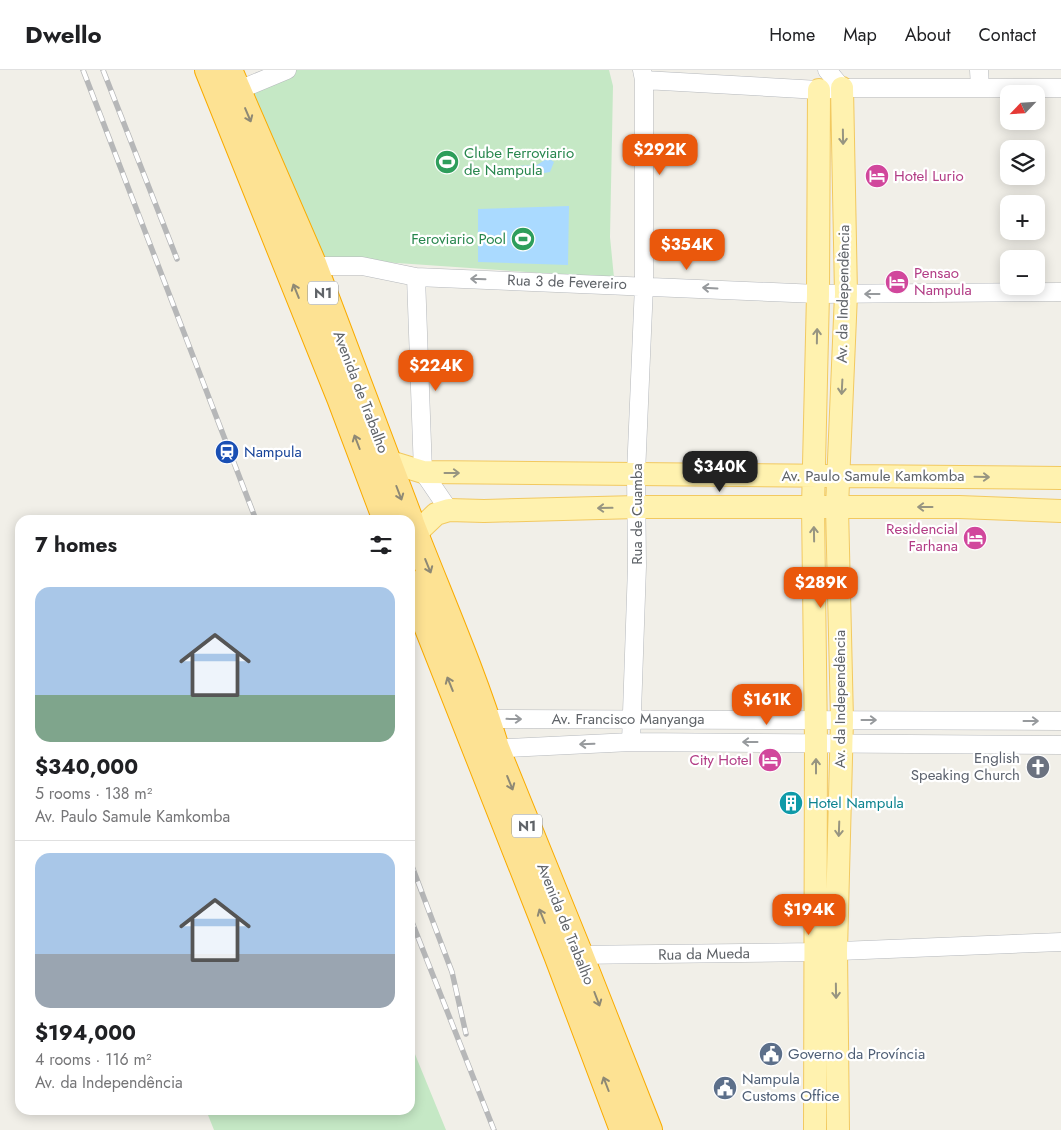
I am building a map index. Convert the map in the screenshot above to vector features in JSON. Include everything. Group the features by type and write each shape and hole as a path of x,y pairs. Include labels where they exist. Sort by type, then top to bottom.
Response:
{"highway":[{"name":"Avenida de Trabalho","path":"208,70 228,86 314,266 340,398 384,515"},
{"name":"Avenida de Trabalho","path":"228,86 328,340 387,462 408,515"},
{"name":"Avenida de Trabalho","path":"415,537 434,612 486,749 568,955 648,1130"},
{"name":"Avenida de Trabalho","path":"415,589 434,612"},
{"name":"Avenida de Trabalho","path":"568,955 623,1130"}],"main road":[{"name":"Av. da Independência","path":"821,77 814,507 815,720 826,952 838,1130"},
{"name":"Av. da Independência","path":"815,1130 842,720 837,507 846,294 842,88"},
{"name":"Av. Paulo Samule Kamkomba","path":"387,462 423,472 1061,478"},
{"name":"Av. Paulo Samule Kamkomba","path":"449,510 484,511 637,507 959,507 1061,511"},
{"path":"415,524 449,510"}],"street":[{"path":"228,86 286,70"},
{"path":"980,70 980,88"},
{"path":"643,75 821,77 842,88 1061,88"},
{"name":"Rua de Cuamba","path":"631,742 637,566 636,474 644,285 643,75"},
{"name":"Rua 3 de Fevereiro","path":"314,266 362,266 416,277 644,285 818,294 1061,292"},
{"path":"416,277 423,472 449,510"},
{"name":"Av. Francisco Manyanga","path":"476,719 631,718 1061,721"},
{"name":"Av. Francisco Manyanga","path":"486,749 631,742 1061,745"},
{"name":"Rua da Mueda","path":"568,955 826,952 1061,942"}],"green space":[{"name":"Clube Ferroviario de Nampula","path":"297,70 609,70 613,86 610,237 614,278 324,258 250,86"},
{"path":"415,1054 446,1130 214,1130 208,1115 415,1115"}],"water":[{"path":"548,158 554,162 550,172 521,177 517,166 537,165"},
{"path":"569,206 568,265 478,262 478,209"}],"railway":[{"path":"83,70 254,515"},
{"path":"103,70 177,259"},
{"path":"415,874 452,972 466,1034"},
{"path":"415,930 494,1130"}],"place":[{"name":"Clube Ferroviario de Nampula","path":"447,162"},
{"name":"Hotel Lurio","path":"877,176"},
{"name":"Feroviario Pool","path":"523,239"},
{"name":"Pensao Nampula","path":"897,282"},
{"name":"Nampula","path":"227,452"},
{"name":"Residencial Farhana","path":"975,538"},
{"name":"City Hotel","path":"770,760"},
{"name":"English Speaking Church","path":"1038,767"},
{"name":"Hotel Nampula","path":"791,803"},
{"name":"Governo da Província","path":"771,1054"},
{"name":"Nampula Customs Office","path":"725,1088"}]}
